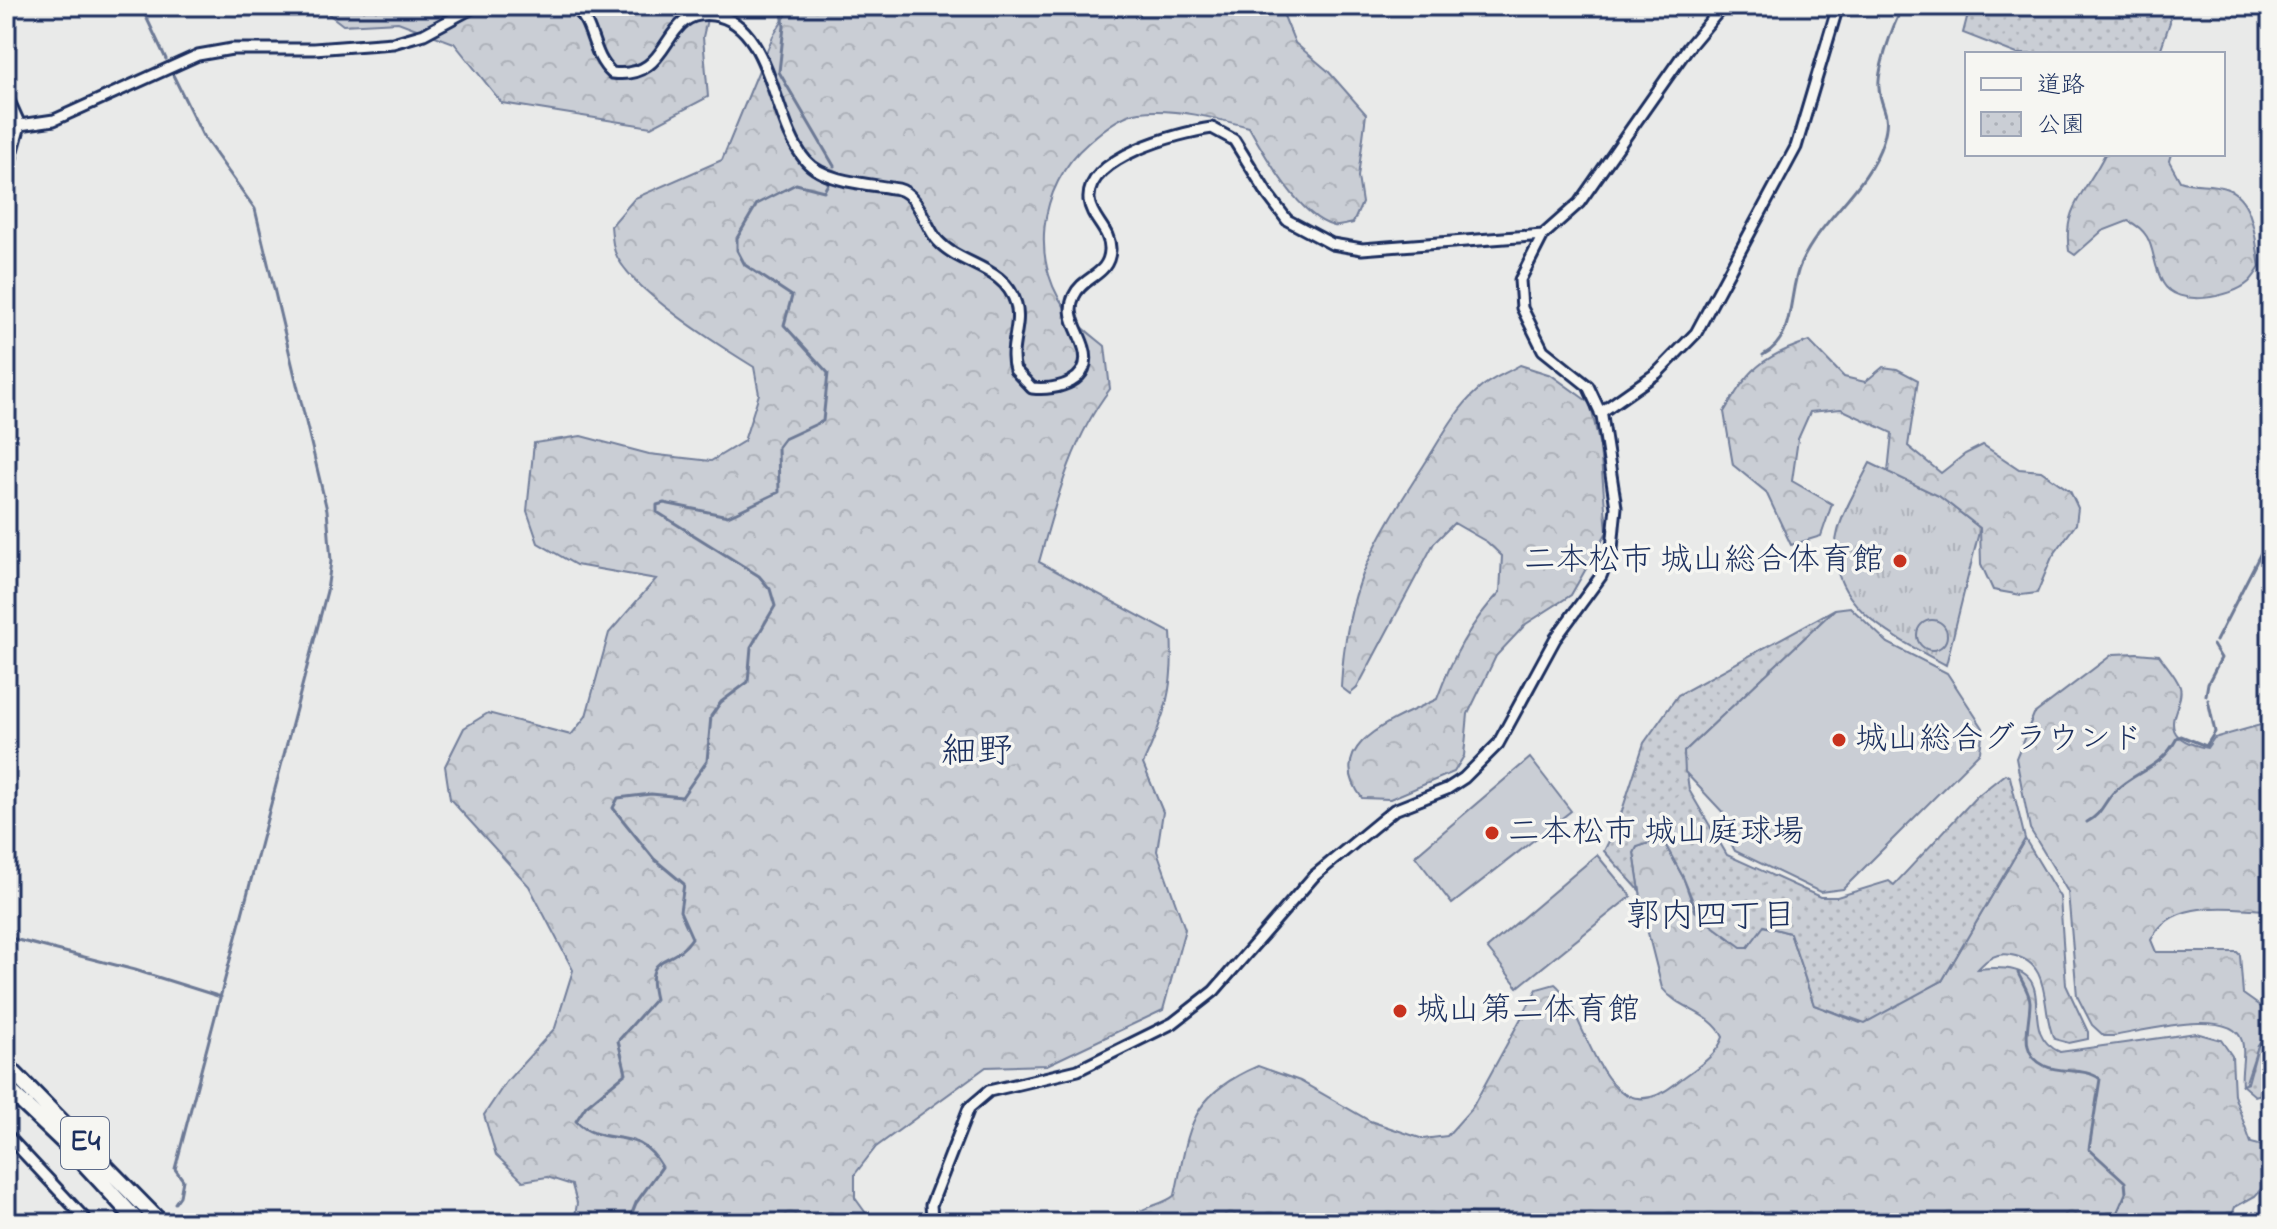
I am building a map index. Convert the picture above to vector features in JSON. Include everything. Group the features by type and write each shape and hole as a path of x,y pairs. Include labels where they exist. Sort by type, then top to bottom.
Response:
{"highway":[{"name":"E4","path":"6,1065 161,1223"},
{"name":"E4","path":"6,1087 70,1148 139,1223"}],"street":[{"path":"20,125 54,120 198,55 232,49 314,49 393,43 424,34 476,6"},
{"path":"574,6 588,23 601,64 612,73 642,72 655,62 675,29 701,15 715,15 745,29 754,43 785,122 806,161 828,173 903,190 938,240 984,267 1009,290 1017,316 1013,363 1020,377 1032,388 1046,390 1069,384 1082,368 1085,350 1071,318 1072,302 1077,291 1103,270 1110,253 1106,233 1090,207 1093,179 1122,157 1190,132 1212,128 1228,134 1287,220 1332,244 1362,249 1543,235"},
{"path":"937,1223 932,1218 931,1205 969,1108 978,1098 989,1091 1078,1070 1173,1023 1214,991 1314,876 1394,810 1447,789 1464,778 1498,744 1555,639 1608,563 1616,507 1600,413 1588,386 1543,350 1522,308 1520,280 1543,235 1579,203 1687,49 1723,6"},
{"path":"1600,413 1657,373 1696,333 1796,147 1838,6"},
{"path":"6,94 20,125 6,176"},
{"path":"6,1134 89,1223"}],"green space":[{"path":"318,6 710,6 703,37 708,97 651,127 502,103 454,43 398,22 343,25"},
{"path":"792,6 1280,6 1295,43 1328,71 1366,114 1358,177 1362,203 1353,223 1336,226 1321,221 1296,199 1249,127 1195,115 1154,111 1126,116 1093,138 1071,161 1058,181 1049,204 1044,227 1044,251 1049,275 1058,297 1073,318 1105,346 1110,389 1075,450 1039,562 1171,633 1167,701 1143,764 1163,812 1157,851 1185,929 1163,1010 1047,1065 986,1067 876,1147 855,1174 855,1198 873,1223 574,1223 577,1203 572,1185 547,1177 523,1181 496,1155 484,1115 506,1082 555,1028 573,970 529,886 450,799 445,766 464,728 488,713 571,735 586,716 609,633 656,579 576,565 538,543 527,511 534,443 581,436 649,454 711,461 744,441 759,394 754,367 677,316 637,283 615,252 611,226 635,198 722,160 773,36"},
{"path":"1970,6 2169,6 2170,22 2160,52 2012,52 1963,33"},
{"path":"2104,156 2170,156 2169,161 2180,181 2220,186 2235,193 2252,221 2260,267 2241,288 2230,292 2204,298 2180,296 2163,283 2149,240 2138,226 2128,221 2102,231 2075,255 2069,251 2069,222"},
{"path":"1809,341 1844,377 1865,382 1883,367 1897,369 1918,380 1908,446 1941,473 1965,454 1983,445 2019,469 2041,471 2070,491 2078,508 2076,524 2052,557 2037,593 2021,595 1993,590 1981,564 1980,528 1939,496 1888,472 1892,433 1841,409 1810,412 1798,439 1792,481 1832,504 1821,536 1791,545 1766,492 1733,465 1724,412 1749,375 1767,359"},
{"path":"1520,365 1551,375 1590,403 1600,447 1607,532 1571,595 1526,624 1496,656 1468,714 1464,756 1454,772 1390,799 1362,798 1352,779 1351,762 1357,748 1369,735 1385,725 1437,699 1463,642 1500,592 1502,556 1487,542 1454,523 1434,543 1357,688 1350,694 1341,687 1344,652 1349,622 1365,569 1390,520 1455,416 1482,386"},
{"path":"1870,463 1939,496 1980,528 1946,665 1884,629 1850,597 1840,578 1835,556 1838,531"},
{"name":"城山総合グラウンド","path":"1850,607 1888,643 1947,673 1983,728 1980,752 1843,889 1820,892 1735,851 1725,832 1729,819 1685,772 1684,752 1835,609"},
{"path":"1835,609 1684,752 1689,790 1727,855 1820,897 1837,897 1889,881 1894,885 1976,797 2005,774 2010,777 2025,839 1942,981 1865,1023 1814,1005 1790,933 1764,926 1748,947 1741,947 1699,916 1664,842 1658,840 1637,847 1634,853 1640,891 1604,851 1618,823 1644,743 1678,695"},
{"path":"1932,620 1943,624 1947,635 1943,646 1932,650 1921,646 1917,635 1921,624"},
{"path":"2113,654 2159,655 2176,679 2180,695 2173,720 2174,728 2178,736 2189,743 2207,748 2214,738 2271,722 2271,910 2204,908 2188,911 2161,926 2151,940 2156,952 2237,952 2240,955 2243,994 2271,1014 2271,1029 2258,1046 2245,1085 2242,1085 2242,1041 2235,1031 2222,1025 2184,1024 2104,1036 2092,1025 2077,996 2068,892 2030,829 2016,758 2034,714"},
{"name":"二本松市 城山庭球場","path":"1530,758 1571,811 1452,904 1415,856"},
{"path":"2025,839 2060,897 2066,985 2088,1032 2088,1039 2069,1043 2054,1039 2040,977 2025,959 1996,955 1978,969 2007,969 2024,975 2033,985 2039,1028 2046,1041 2060,1052 2196,1033 2221,1040 2232,1056 2234,1095 2251,1143 2271,1148 2271,1178 2255,1196 2235,1207 2229,1223 1127,1223 1137,1212 1175,1195 1189,1132 1205,1102 1235,1077 1258,1066 1300,1081 1370,1121 1423,1139 1447,1136 1472,1108 1537,989 1555,984 1566,998 1613,1084 1630,1096 1650,1097 1675,1084 1709,1057 1723,1037 1711,1022 1662,988 1644,917 1634,853 1637,847 1658,840 1664,842 1683,877 1695,911 1748,947 1763,926 1790,933 1814,1005 1860,1023 1942,981"},
{"path":"1597,855 1631,896 1518,987 1487,948"},
{"path":"2271,1029 2271,1091 2255,1096 2242,1085 2248,1083 2258,1046"}],"waterway":[{"path":"141,6 166,59"},
{"path":"781,6 784,26 779,72 834,166"},
{"path":"1763,355 1774,347 1786,326 1801,263 1821,231 1867,174 1883,141 1886,124 1879,80 1891,33 1904,6"},
{"path":"173,75 203,136 255,209 327,510 331,561 327,591 175,1169 183,1180 180,1196 175,1203"},
{"path":"628,1223 636,1203 662,1167 642,1145 598,1134 576,1121 586,1106 626,1073 618,1041 655,999 652,984 656,966 677,953 692,938 680,911 684,884 654,859 613,808 618,798 651,794 682,797 707,761 711,716 721,702 748,682 751,647 775,606 770,589 759,576 657,512 657,505 664,503 728,516 779,492 778,447 784,439 823,421 828,373 784,325 792,296 745,265 737,250 737,238 757,204 796,184 824,191 829,182"},
{"path":"2216,641 2271,533"},
{"path":"2206,695 2208,683 2221,658 2213,645"},
{"path":"2087,822 2099,813 2121,785 2163,757 2177,738 2181,736 2206,746 2215,732 2208,700"},
{"path":"6,937 135,970 221,997"},
{"path":"2018,973 2030,999 2027,1038 2031,1054 2045,1066 2087,1073 2100,1079 2089,1149 2125,1182 2126,1193 2113,1223"}],"place":[{"name":"二本松市 城山総合体育館","path":"1900,561"},
{"name":"城山総合グラウンド","path":"1839,740"},
{"name":"二本松市 城山庭球場","path":"1492,833"},
{"name":"城山第二体育館","path":"1400,1011"}],"district":[{"name":"細野","path":"977,753"},
{"name":"郭内四丁目","path":"1711,918"}]}
